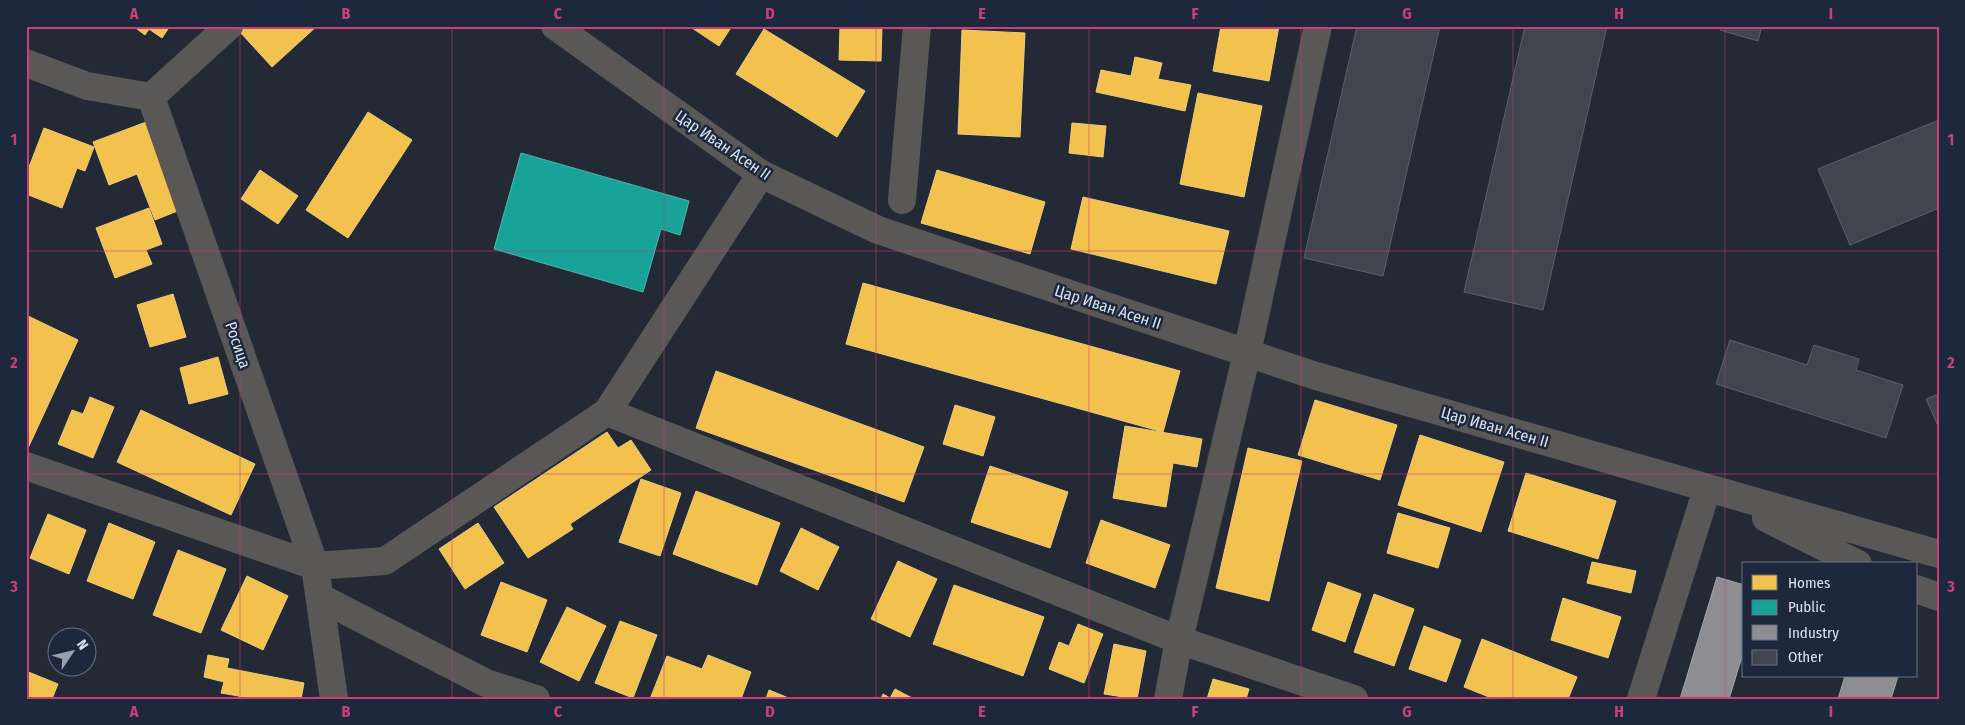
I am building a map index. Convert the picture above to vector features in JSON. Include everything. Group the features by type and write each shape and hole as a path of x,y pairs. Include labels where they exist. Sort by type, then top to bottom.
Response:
{"street":[{"path":"26,63 87,86 151,97 229,26"},
{"name":"Цар Иван Асен II","path":"555,26 761,174 878,230 1316,376 1939,554"},
{"path":"902,200 917,26"},
{"path":"1168,699 1179,640 1247,353 1318,26"},
{"name":"Росица","path":"151,97 315,566 334,699"},
{"path":"26,466 315,566 385,561 607,412 761,174"},
{"path":"607,412 1179,640 1354,699"},
{"path":"1641,699 1707,489"},
{"name":"Цар Иван Асен II","path":"1707,489 1854,562"},
{"path":"1918,570 1939,561"},
{"path":"1918,591 1939,597"},
{"path":"321,598 486,683 536,699"}],"building: Homes":[{"path":"133,26 170,26 162,38 149,29 145,35"},
{"path":"245,26 317,26 272,67 239,31"},
{"path":"689,26 732,26 719,46"},
{"path":"840,26 882,26 881,61 839,60"},
{"path":"1221,26 1279,26 1269,81 1213,71"},
{"path":"764,29 865,91 837,137 736,74"},
{"path":"962,30 1025,33 1020,137 958,134"},
{"path":"1135,57 1162,63 1158,79 1191,85 1185,111 1096,92 1101,70 1131,76"},
{"path":"1198,93 1262,106 1244,197 1180,184"},
{"path":"368,112 412,140 348,238 306,210"},
{"path":"146,122 180,210 155,220 137,174 109,185 93,142"},
{"path":"1072,123 1106,126 1103,157 1069,153"},
{"path":"44,128 94,147 85,171 77,168 62,208 26,194 26,175"},
{"path":"260,170 298,196 278,224 241,199"},
{"path":"937,170 1045,202 1030,254 921,223"},
{"path":"1083,197 1229,231 1216,284 1071,249"},
{"path":"149,208 162,244 146,250 152,264 115,278 96,228"},
{"path":"863,283 1180,371 1163,432 846,344"},
{"path":"173,294 186,337 150,347 137,305"},
{"path":"26,315 78,340 29,446 26,445"},
{"path":"218,357 228,394 189,404 180,368"},
{"path":"716,371 924,447 904,502 696,428"},
{"path":"90,397 114,407 93,458 58,444 72,410 83,414"},
{"path":"1315,400 1397,425 1380,480 1298,455"},
{"path":"955,405 995,417 983,456 943,444"},
{"path":"141,410 255,464 231,515 117,462"},
{"path":"1125,426 1202,439 1197,467 1173,463 1166,507 1113,498"},
{"path":"607,432 618,448 631,440 651,470 570,524 573,529 528,558 494,507"},
{"path":"1420,435 1504,462 1481,532 1398,505"},
{"path":"1248,448 1302,461 1269,601 1216,588"},
{"path":"990,466 1068,492 1050,548 971,522"},
{"path":"1526,473 1616,501 1598,559 1508,531"},
{"path":"641,479 681,493 660,556 619,542"},
{"path":"696,491 780,523 757,585 673,554"},
{"path":"1398,513 1450,528 1438,568 1387,553"},
{"path":"48,514 86,530 69,574 30,558"},
{"path":"1101,520 1170,545 1155,588 1086,563"},
{"path":"109,523 155,542 133,599 87,581"},
{"path":"478,523 504,563 465,589 439,549"},
{"path":"801,528 839,547 818,590 780,571"},
{"path":"178,550 226,569 201,633 153,615"},
{"path":"898,561 937,579 910,637 871,619"},
{"path":"1592,562 1636,571 1631,593 1587,583"},
{"path":"247,576 288,596 263,650 221,630"},
{"path":"501,582 547,600 527,652 481,635"},
{"path":"1328,582 1361,594 1345,642 1312,630"},
{"path":"954,585 1044,617 1023,676 933,644"},
{"path":"1374,594 1414,609 1394,666 1354,652"},
{"path":"1563,598 1621,617 1608,658 1551,640"},
{"path":"567,607 606,626 579,681 540,662"},
{"path":"620,621 657,635 633,698 595,683"},
{"path":"1078,624 1103,634 1084,683 1049,669 1059,642 1069,646"},
{"path":"1424,626 1461,640 1446,682 1409,669"},
{"path":"1482,639 1577,677 1568,699 1494,699 1464,687"},
{"path":"1114,644 1146,651 1137,699 1104,694"},
{"path":"208,655 229,659 227,668 304,683 301,699 239,699 239,696 221,693 224,682 204,677"},
{"path":"708,655 751,672 741,699 650,699 667,656 702,669"},
{"path":"26,671 58,684 52,699 26,699"},
{"path":"1213,679 1249,689 1246,699 1207,699"},
{"path":"895,689 914,699 881,699 883,694 890,698"},
{"path":"769,690 791,699 766,699"}],"building: Public":[{"path":"521,153 689,201 680,235 661,229 643,292 494,249"}],"building: Industry":[{"path":"1717,577 1742,584 1742,657 1729,699 1680,699"},
{"path":"1844,678 1897,678 1891,699 1838,699"}],"building: Other":[{"path":"1357,26 1440,26 1383,276 1304,258"},
{"path":"1525,26 1607,26 1543,310 1464,292"},
{"path":"1721,26 1762,26 1758,41 1720,30"},
{"path":"1939,120 1939,208 1850,245 1818,169"},
{"path":"1730,340 1807,365 1814,345 1859,359 1856,370 1903,385 1886,438 1716,384"},
{"path":"1939,394 1939,428 1926,399"}]}
